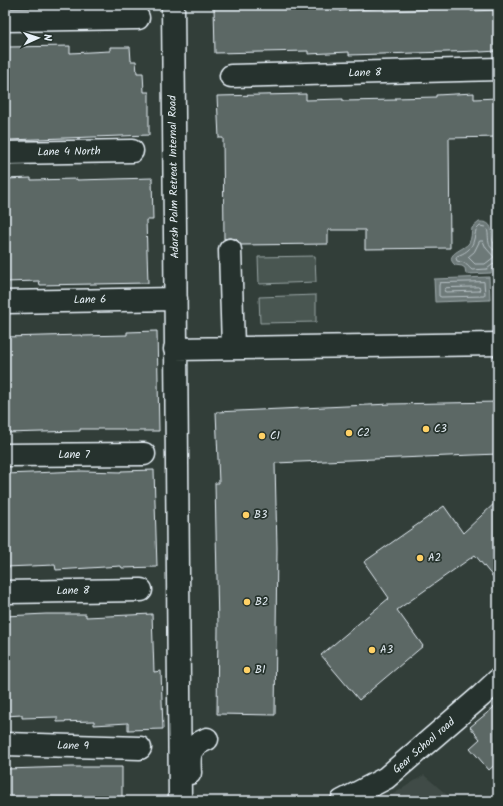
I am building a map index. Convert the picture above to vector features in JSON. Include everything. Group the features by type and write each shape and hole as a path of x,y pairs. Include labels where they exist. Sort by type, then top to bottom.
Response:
{"street":[{"name":"Adarsh Palm Retreat Internal Road","path":"173,5 176,299 175,376 180,801"},
{"path":"5,20 138,18"},
{"name":"Lane 8","path":"231,76 498,69"},
{"name":"Lane 4 North","path":"5,153 132,151"},
{"path":"230,250 233,347"},
{"name":"Lane 6","path":"5,302 176,299"},
{"path":"175,349 498,344"},
{"name":"Lane 7","path":"5,455 144,454"},
{"name":"Lane 8","path":"5,592 141,590"},
{"name":"Gear School road","path":"342,801 367,795 498,680"},
{"path":"192,801 189,758 197,743 207,739"},
{"name":"Lane 9","path":"5,744 140,748"}],"shaded area":[{"path":"315,256 316,282 259,284 258,257"},
{"path":"316,295 316,322 260,323 259,297"},
{"path":"424,775 454,801 382,801"}],"water":[{"path":"479,222 489,224 491,228 492,240 498,247 498,267 493,268 491,273 466,274 465,268 455,265 451,258 456,252 469,243 472,228"},
{"path":"489,277 490,300 435,302 434,279"}],"building":[{"path":"303,5 304,8 340,7 340,11 384,8 384,11 471,8 471,11 498,10 498,51 349,55 349,52 308,54 308,51 215,53 214,7"},
{"path":"70,46 70,53 110,51 110,47 130,47 131,61 136,61 137,73 143,73 144,92 149,92 149,135 9,140 7,47"},
{"path":"474,93 474,99 498,98 498,137 449,138 450,248 365,249 365,230 328,230 328,244 241,245 236,239 224,239 223,138 219,138 217,96 306,94 306,100 343,99 343,101 395,100 395,98 436,97 436,95"},
{"path":"31,178 31,180 77,180 152,178 153,220 146,220 148,283 40,285 39,281 5,282 5,179"},
{"path":"157,331 159,431 80,429 80,431 5,433 5,337 127,335 127,332"},
{"path":"498,402 498,454 275,463 277,548 275,715 217,714 218,627 215,483 219,483 216,412 390,404"},
{"path":"154,470 157,567 122,568 121,566 56,570 55,565 5,567 5,474"},
{"path":"498,500 498,583 475,555 397,610 423,646 359,700 321,655 389,598 364,562 444,506 463,533"},
{"path":"86,614 86,617 152,614 154,672 161,671 163,729 128,730 128,723 94,725 94,721 57,722 57,717 22,718 22,715 5,716 5,616"},
{"path":"498,704 498,762 489,770 470,748 480,739 470,727"},
{"path":"122,767 122,801 5,801 5,769"}],"place":[{"name":"C3","path":"426,429"},
{"name":"C2","path":"349,433"},
{"name":"C1","path":"262,436"},
{"name":"B3","path":"246,515"},
{"name":"A2","path":"420,558"},
{"name":"B2","path":"247,602"},
{"name":"A3","path":"372,650"},
{"name":"B1","path":"247,670"}]}
